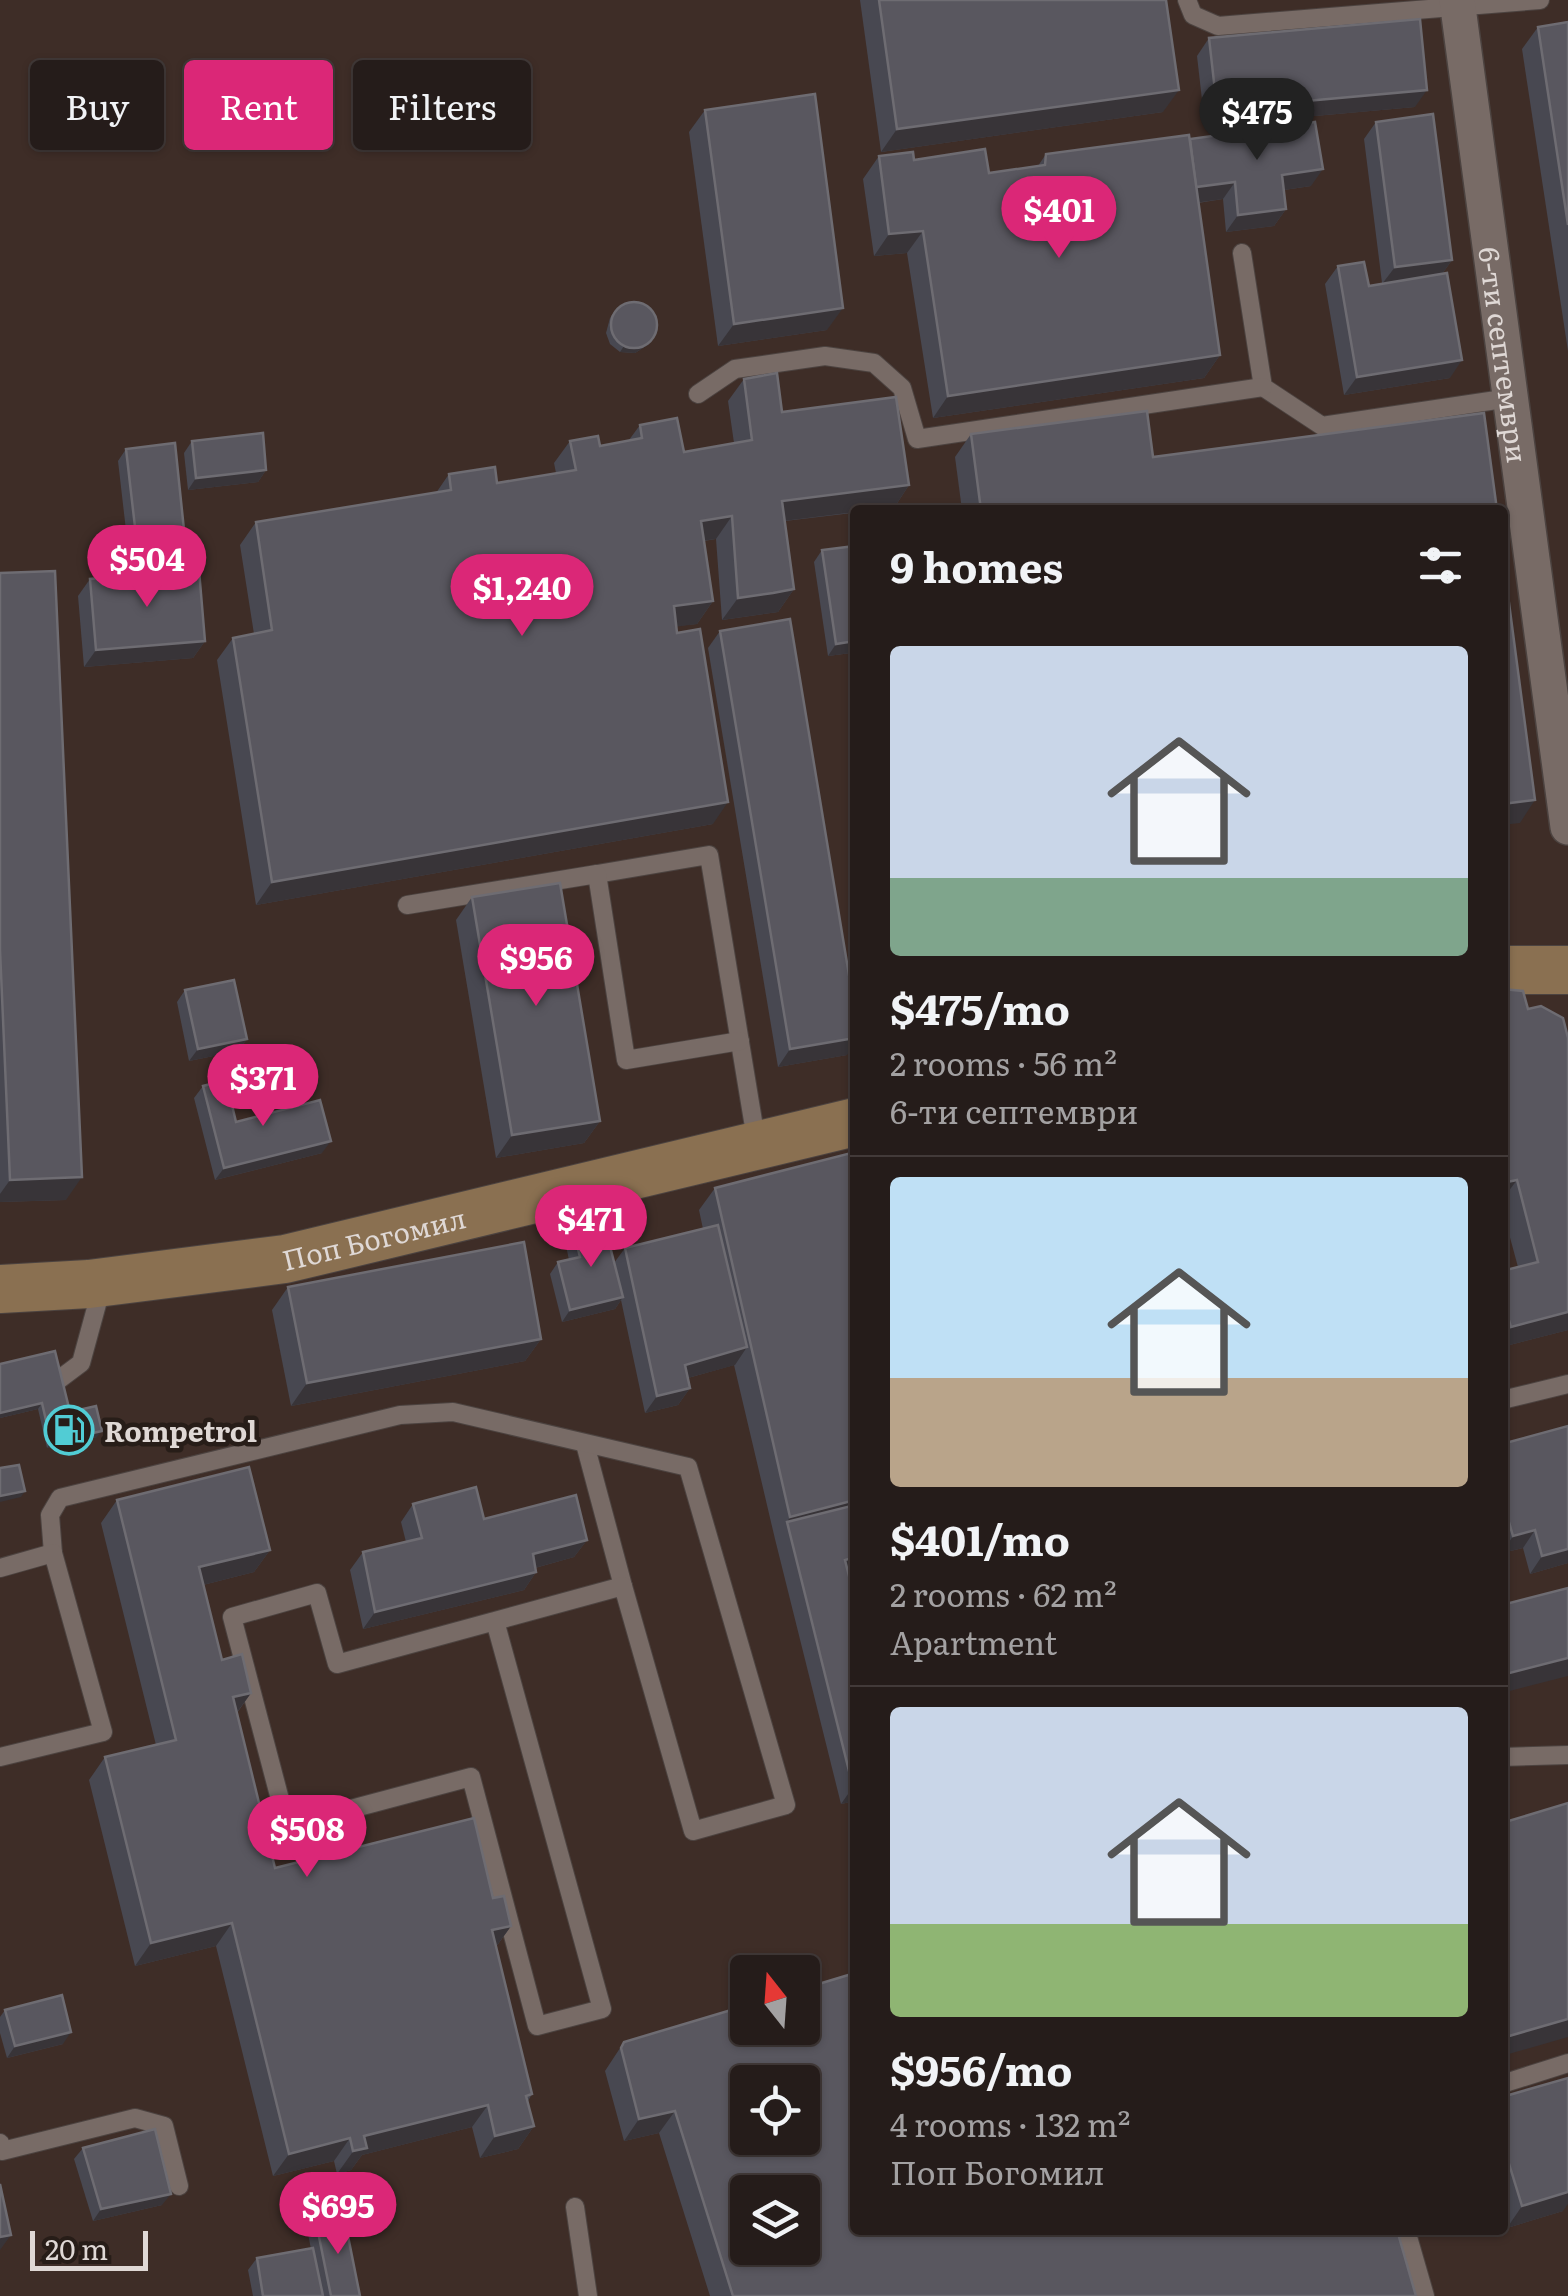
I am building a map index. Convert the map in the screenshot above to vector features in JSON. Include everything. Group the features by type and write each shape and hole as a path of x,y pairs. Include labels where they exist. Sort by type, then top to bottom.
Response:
{"street":[{"name":"6-ти септември","path":"1458,4 1568,828"},
{"path":"1508,970 1568,970"},
{"name":"Поп Богомил","path":"0,1289 103,1282 286,1259 850,1123"}],"lane":[{"path":"1187,0 1193,15 1218,26 1540,0"},
{"path":"1242,253 1263,388"},
{"path":"698,394 735,369 825,356 874,363 902,388 917,439 1263,388 1322,426 1510,398"},
{"path":"407,905 709,855 757,1146"},
{"path":"597,874 626,1060 740,1041"},
{"path":"57,1381 81,1363 103,1282"},
{"path":"1508,1399 1568,1384"},
{"path":"0,1757 103,1732 53,1553 50,1515 60,1498 400,1415 453,1412 688,1467 786,1805 693,1831 585,1444"},
{"path":"0,1568 53,1553"},
{"path":"495,1621 602,2009 537,2026 471,1777 287,1826 232,1617 316,1593 337,1664 495,1621 624,1586"},
{"path":"1508,1757 1568,1755"},
{"path":"1508,2082 1568,2063"},
{"path":"0,2143 2,2151 135,2118 164,2126 179,2186"},
{"path":"576,2208 588,2296"},
{"path":"1407,2235 1425,2296"}],"shaded area":[{"path":"0,0 1568,0 1568,2296 0,2296"}],"building":[{"path":"879,0 1166,0 1179,90 897,129"},
{"path":"1420,19 1427,90 1217,109 1209,38"},
{"path":"1568,22 1568,225 1538,27"},
{"path":"815,94 843,308 734,324 705,110"},
{"path":"1433,114 1452,260 1395,267 1376,122"},
{"path":"1315,122 1323,169 1282,175 1286,209 1238,215 1235,182 1196,187 1190,139"},
{"path":"1189,135 1220,355 948,396 923,231 889,234 879,156 913,152 914,160 985,149 989,173 1045,165 1046,154"},
{"path":"1364,262 1369,286 1447,273 1462,360 1357,377 1338,266"},
{"path":"634,302 650,309 657,325 650,341 634,348 618,341 611,325 618,309"},
{"path":"777,373 782,412 896,397 909,485 782,501 794,589 773,593 738,598 732,516 701,521 713,601 674,606 677,633 700,629 728,802 272,882 233,638 272,630 256,522 451,490 449,474 495,467 497,483 576,470 570,441 598,436 600,446 642,438 640,425 677,418 684,452 752,440 744,379"},
{"path":"1147,411 1153,457 1484,413 1496,505 980,505 971,434"},
{"path":"263,433 266,470 196,478 192,441"},
{"path":"175,443 184,530 176,531 178,549 138,553 126,449"},
{"path":"850,547 850,642 836,644 822,550"},
{"path":"199,570 205,641 96,650 90,579"},
{"path":"55,571 82,1177 10,1180 0,950 0,573"},
{"path":"1508,595 1535,800 1508,803"},
{"path":"790,619 850,981 850,1039 790,1049 720,631"},
{"path":"560,883 600,1121 512,1135 472,897"},
{"path":"234,980 247,1039 198,1049 185,990"},
{"path":"1508,990 1523,991 1528,1009 1541,1006 1563,1018 1568,1038 1568,1312 1511,1327 1508,1270 1538,1262 1517,1180 1508,1182"},
{"path":"226,1080 236,1122 320,1100 331,1141 224,1168 203,1086"},
{"path":"850,1153 850,1501 790,1517 715,1188"},
{"path":"604,1223 623,1297 570,1310 558,1262 580,1257 573,1229"},
{"path":"718,1225 747,1347 685,1365 690,1388 657,1396 625,1248"},
{"path":"524,1242 541,1339 307,1383 288,1287"},
{"path":"55,1351 70,1412 96,1406 102,1431 51,1442 42,1403 0,1413 0,1364"},
{"path":"1568,1426 1568,1549 1542,1556 1535,1530 1513,1536 1508,1519 1508,1442"},
{"path":"19,1465 25,1491 0,1496 0,1468"},
{"path":"249,1467 270,1550 199,1567 222,1660 242,1654 251,1693 233,1697 275,1868 474,1818 493,1898 504,1896 511,1926 492,1930 532,2094 526,2096 534,2126 495,2136 488,2105 364,2136 367,2148 353,2151 350,2138 289,2154 232,1923 151,1943 105,1757 176,1740 117,1500"},
{"path":"476,1487 484,1519 576,1495 587,1540 533,1554 536,1572 375,1612 363,1552 422,1538 413,1504"},
{"path":"850,1506 850,1558 845,1560 850,1580 850,1775 787,1522"},
{"path":"1568,1588 1568,1658 1508,1673 1508,1603"},
{"path":"1568,1803 1568,2019 1508,2036 1508,1821"},
{"path":"850,1975 850,2235 1398,2235 1416,2296 733,2296 675,2111 639,2119 621,2048 624,2042 730,2010 730,2045 820,2045 820,1984"},
{"path":"62,1995 71,2032 15,2046 5,2010"},
{"path":"1568,2078 1568,2192 1522,2206 1508,2160 1508,2095"},
{"path":"155,2129 171,2194 101,2209 83,2148"},
{"path":"0,2184 11,2235 0,2237"},
{"path":"344,2216 360,2296 331,2296 316,2222"},
{"path":"313,2248 323,2296 263,2296 257,2258"}],"place":[{"name":"Rompetrol","path":"69,1430"}]}
